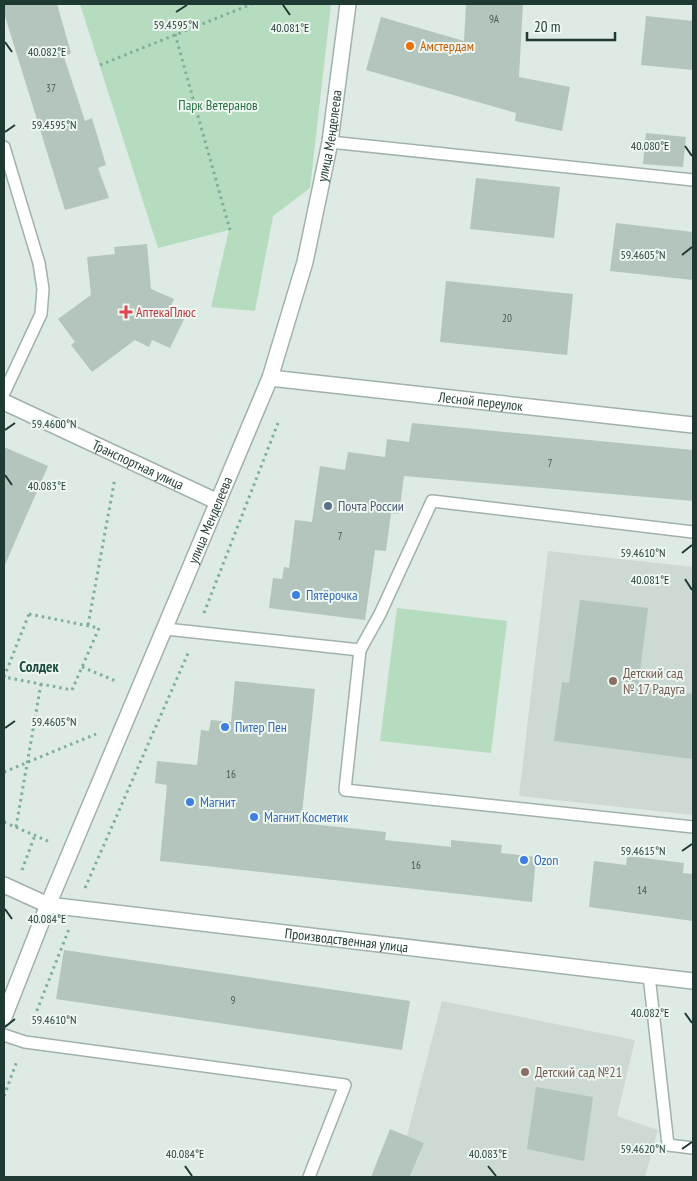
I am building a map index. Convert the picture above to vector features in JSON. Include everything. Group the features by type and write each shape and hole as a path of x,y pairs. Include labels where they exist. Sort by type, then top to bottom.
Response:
{"street":[{"name":"улица Менделеева","path":"4,1017 48,905 140,691 270,378 305,262 330,142 348,4"},
{"name":"Лесной переулок","path":"270,378 693,425"},
{"name":"Транспортная улица","path":"4,402 218,502"},
{"name":"Производственная улица","path":"4,885 48,905 693,980"}],"lane":[{"path":"330,142 693,180"},
{"path":"4,147 39,263 43,289 41,314 4,393"},
{"path":"693,532 432,501 380,614 360,650 345,790 693,827"},
{"path":"166,629 360,650"},
{"path":"649,975 668,1145 693,1148"},
{"path":"4,1035 25,1042 345,1086 310,1177"}],"path":[{"path":"100,65 252,4"},
{"path":"176,34 230,230"},
{"path":"84,892 197,632 280,418"},
{"path":"88,625 119,456"},
{"path":"29,614 98,628 82,667 72,690 4,677 29,614"},
{"path":"82,667 140,691"},
{"path":"16,827 41,684"},
{"path":"4,772 126,722"},
{"path":"4,822 71,851"},
{"path":"4,1096 70,925"}],"shaded area":[{"name":"Детский сад № 17 Радуга","path":"548,551 693,567 693,815 519,796"},
{"name":"Детский сад №21","path":"442,1001 635,1040 617,1116 658,1130 645,1177 411,1177 424,1143 407,1136"}],"green space":[{"name":"Парк Ветеранов","path":"80,4 331,4 310,188 273,216 255,311 211,307 229,230 158,248"},
{"path":"397,608 507,621 491,753 380,741"}],"building":[{"path":"4,4 57,4 71,53 64,57 85,121 92,118 106,165 98,168 109,198 65,210 4,13"},
{"path":"466,4 523,4 519,77 570,87 562,131 515,121 516,113 366,70 381,17 464,41"},
{"path":"646,16 693,21 693,70 641,65"},
{"path":"646,133 686,137 683,167 643,164"},
{"path":"476,178 560,187 554,238 470,229"},
{"path":"616,223 693,232 693,280 610,271"},
{"path":"147,244 151,289 174,299 171,306 187,313 170,348 152,340 149,347 135,340 92,372 71,345 75,342 58,319 91,295 87,257 115,254 114,247"},
{"path":"446,281 573,294 567,355 440,342"},
{"path":"412,423 693,450 693,501 404,476 399,514 391,513 386,551 375,550 365,620 269,608 273,578 282,579 284,567 289,568 295,520 312,522 320,466 345,470 348,452 385,457 387,439 409,442"},
{"path":"4,447 48,466 4,567"},
{"path":"580,600 648,608 638,687 693,694 693,759 554,741 562,682 569,683"},
{"path":"235,681 315,689 301,823 386,832 385,840 451,847 451,840 502,845 501,853 536,857 532,902 160,861 167,785 155,783 157,761 197,765 201,730 209,731 211,720 231,722"},
{"path":"627,856 684,863 683,873 693,874 693,921 589,907 594,861 626,865"},
{"path":"64,950 410,1001 402,1050 56,999"},
{"path":"536,1087 593,1097 584,1161 527,1149"},
{"path":"390,1129 424,1143 410,1177 371,1177"}],"place":[{"name":"Амстердам","path":"410,46"},
{"name":"АптекаПлюс","path":"126,312"},
{"name":"Почта России","path":"328,506"},
{"name":"Пятёрочка","path":"296,595"},
{"name":"Детский сад № 17 Радуга","path":"613,681"},
{"name":"Питер Пен","path":"225,727"},
{"name":"Магнит","path":"190,802"},
{"name":"Магнит Косметик","path":"254,817"},
{"name":"Ozon","path":"524,860"},
{"name":"Детский сад №21","path":"525,1072"}],"district":[{"name":"Солдек","path":"39,666"}]}
